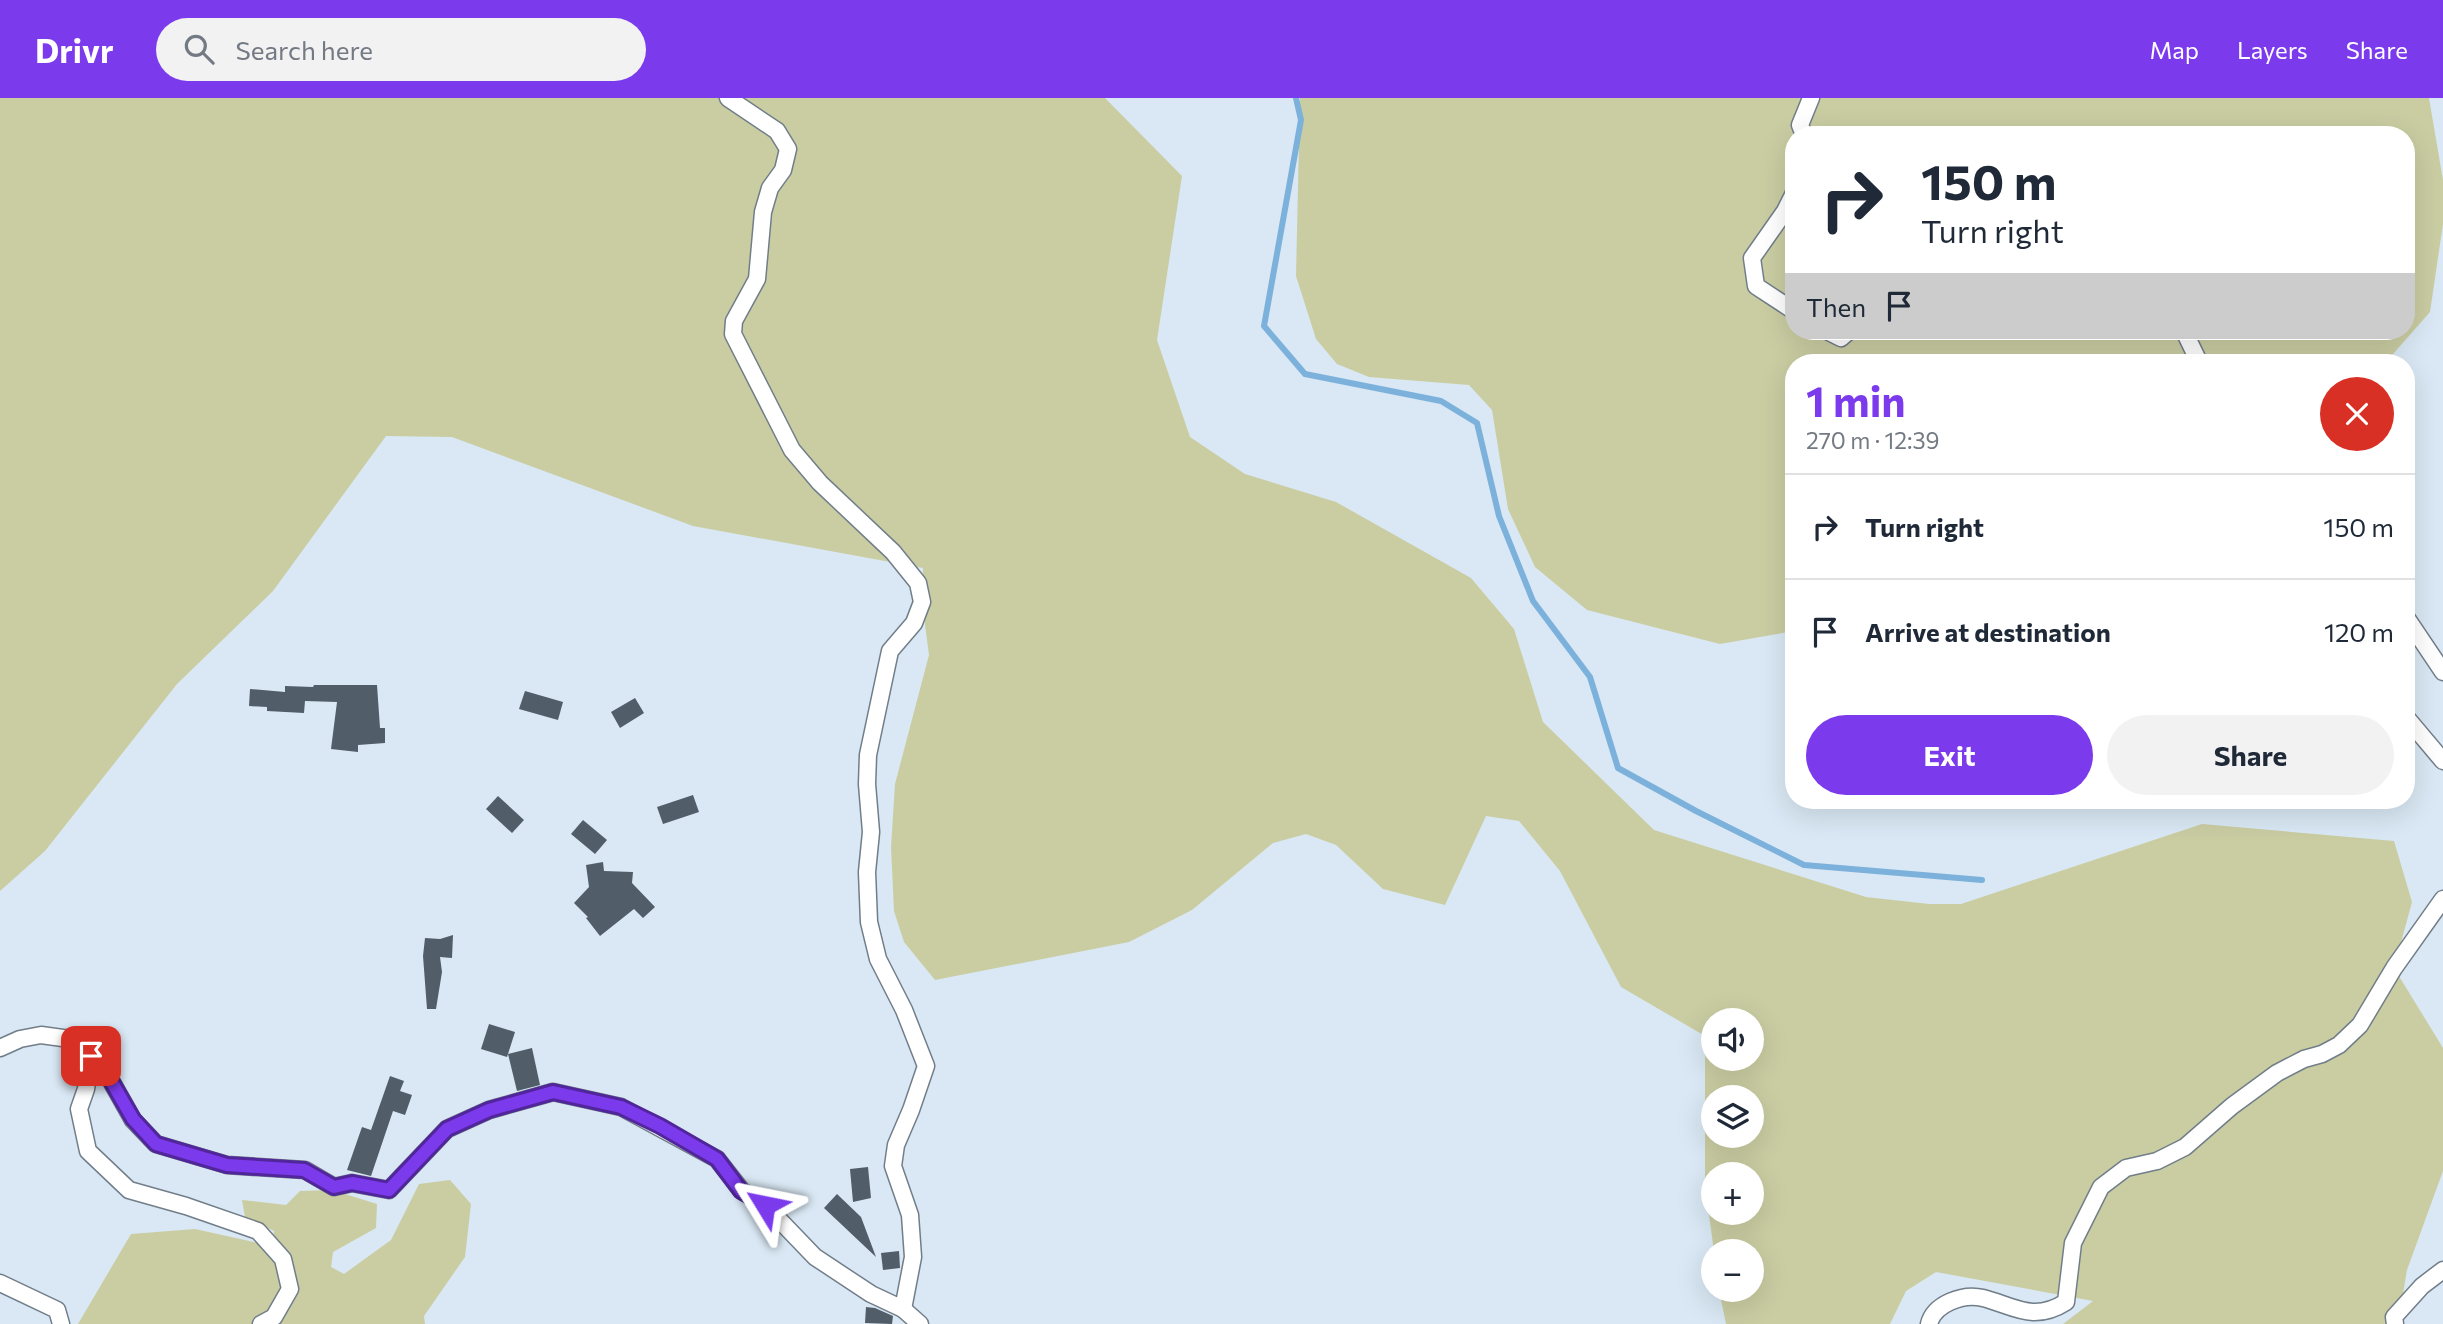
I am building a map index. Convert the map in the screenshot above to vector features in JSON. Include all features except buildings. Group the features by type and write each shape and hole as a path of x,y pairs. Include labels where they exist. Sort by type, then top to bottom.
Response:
{"street":[{"path":"728,98 777,131 788,149 783,170 770,188 763,212 757,279 734,321 733,334 792,450 820,483 893,552 918,583 922,602 914,623 891,651 868,755 867,774 871,832 867,872 869,922 878,959 904,1010 926,1066 896,1145 893,1167 910,1215 913,1257 903,1309"},
{"path":"1800,126 1811,98"},
{"path":"1785,211 1752,258 1756,286 1785,305"},
{"path":"2415,630 2443,672"},
{"path":"2415,728 2443,761"},
{"path":"1929,1324 1931,1315 1952,1299 1980,1297 2011,1309 2034,1312 2054,1310 2066,1302 2073,1243 2101,1187 2126,1168 2157,1161 2185,1147 2232,1106 2277,1073 2339,1045 2360,1025 2393,968 2443,900"},
{"path":"0,1048 20,1039 41,1035 70,1039 91,1056 110,1079 133,1119 156,1144 227,1165 304,1170 334,1187 352,1183 389,1190 447,1129 489,1110 553,1092 621,1107 717,1159 741,1191 765,1205 816,1257 871,1294 903,1309 920,1324"},
{"path":"91,1056 86,1089 79,1109 88,1151 129,1190 258,1231 282,1259 290,1289 274,1317 261,1324"},
{"path":"2395,1324 2394,1317 2422,1286 2443,1270"},
{"path":"0,1283 57,1310 61,1324"}],"green space":[{"path":"0,98 1105,98 1182,176 1157,340 1190,437 1245,474 1336,502 1471,578 1514,629 1543,722 1654,830 1866,897 1929,904 1961,904 2202,824 2394,841 2412,902 2394,968 2443,1048 2443,1171 2407,1270 2398,1324 2063,1324 2093,1301 1936,1272 1906,1291 1890,1324 1726,1324 1721,1302 1764,1302 1764,1239 1712,1239 1710,1225 1764,1225 1764,1162 1705,1162 1705,1148 1764,1148 1764,1085 1705,1085 1705,1071 1764,1071 1764,1008 1701,1008 1701,1034 1621,987 1560,871 1519,821 1486,816 1445,905 1383,889 1336,845 1306,834 1273,843 1192,910 1129,942 935,980 904,942 894,911 891,847 895,784 929,655 922,602 923,568 693,526 452,437 386,436 273,591 177,684 45,851 0,891"},
{"path":"1300,98 2429,98 2443,180 2443,224 2430,312 2415,329 2415,126 1785,126 1785,340 2405,340 2393,354 1785,354 1785,633 1720,644 1587,610 1535,567 1508,509 1492,410 1469,385 1369,377 1337,364 1316,339 1296,276"},
{"path":"450,1180 471,1204 465,1257 424,1316 425,1324 78,1324 131,1234 195,1229 272,1246 274,1231 245,1217 242,1200 286,1205 300,1191 332,1190 377,1204 376,1228 333,1252 331,1267 344,1274 391,1240 419,1184"}],"waterway":[{"path":"1296,98 1301,120 1264,326 1305,374 1441,401 1477,423 1499,516 1533,601 1590,677 1618,768 1804,865 1982,880"}],"route":[{"path":"91,1056 110,1079 133,1119 156,1144 227,1165 304,1170 334,1187 352,1183 389,1190 447,1129 489,1110 553,1092 621,1107 660,1126 717,1159 741,1191 765,1205"}]}
